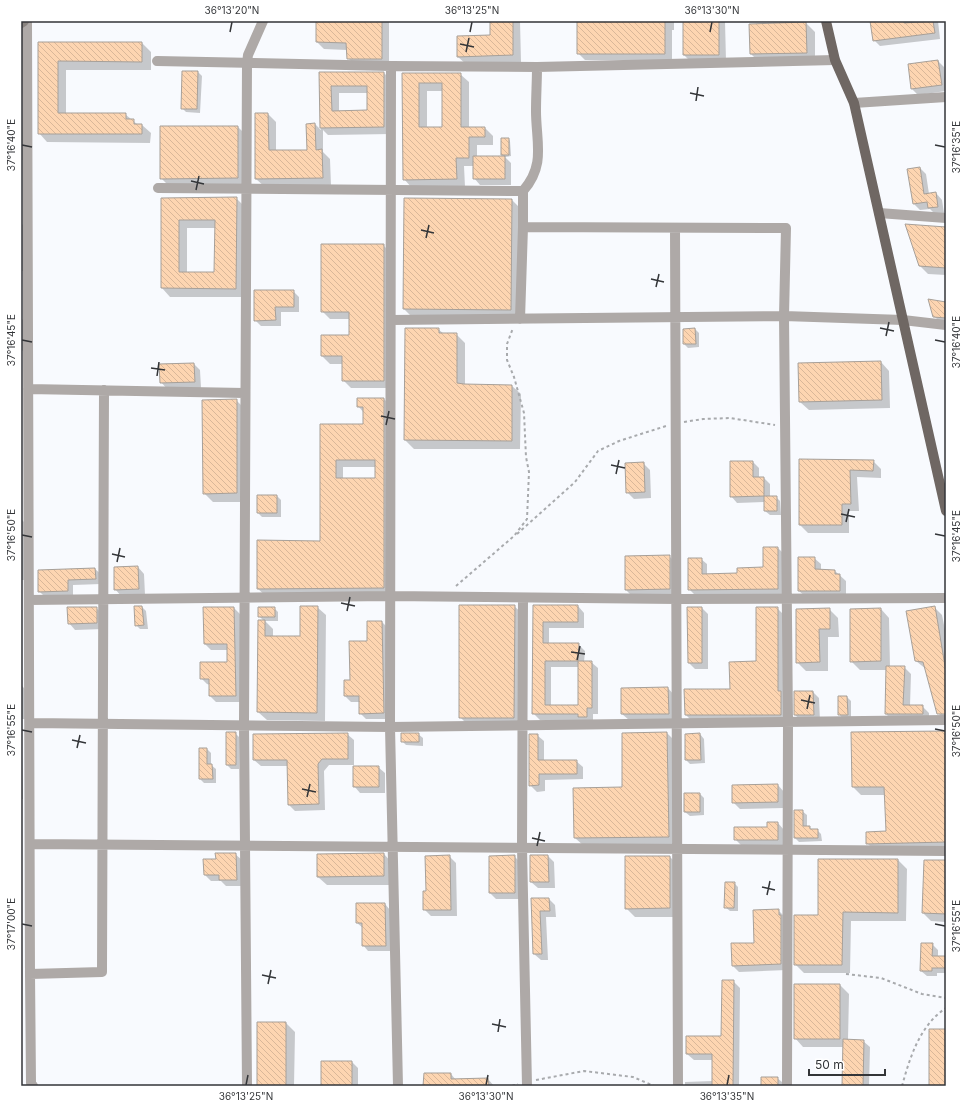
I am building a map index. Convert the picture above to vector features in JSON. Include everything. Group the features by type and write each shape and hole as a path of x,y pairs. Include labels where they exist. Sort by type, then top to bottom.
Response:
{"main road":[{"path":"826,21 835,60 854,103 946,511"}],"street":[{"path":"21,23 25,21 30,723 30,974 32,1086"},
{"path":"247,1086 244,725 246,63 263,21"},
{"path":"157,61 391,66 537,67 835,60"},
{"path":"391,66 392,320 390,727 398,1086"},
{"path":"520,319 524,191 533,180 539,152 536,112 537,67"},
{"path":"854,103 946,97"},
{"path":"158,188 524,191"},
{"path":"879,213 946,218"},
{"path":"523,227 786,228 784,316 788,722 787,1086"},
{"path":"675,228 678,1086"},
{"path":"392,320 784,316 903,320 946,325"},
{"path":"28,389 244,393"},
{"path":"30,974 102,972 104,390"},
{"path":"29,600 390,596 677,599 946,598"},
{"path":"523,598 522,847 527,1084"},
{"path":"30,723 390,727 946,720"},
{"path":"30,844 946,851"}],"path":[{"path":"514,536 526,519 529,472 526,457 524,413 514,377 507,360 507,344 511,331 520,319"},
{"path":"453,589 576,482 598,451 619,441 676,424 704,419 730,418 785,426"},
{"path":"846,974 882,978 922,994 946,998"},
{"path":"902,1086 920,1034 937,1014 946,1008"},
{"path":"512,1086 584,1071 633,1077 654,1086"}],"building":[{"path":"316,21 382,21 382,59 347,59 346,43 316,42"},
{"path":"490,21 513,21 513,55 457,57 457,36 490,35"},
{"path":"577,21 665,21 665,54 577,54"},
{"path":"683,21 719,21 719,55 683,55"},
{"path":"870,21 904,21 904,23 933,21 935,33 873,41"},
{"path":"806,22 807,53 750,54 749,24"},
{"path":"38,42 142,42 142,62 58,61 58,113 126,113 126,119 134,119 134,124 142,124 142,134 38,134"},
{"path":"938,60 942,85 911,89 908,64"},
{"path":"182,71 198,71 197,109 181,109"},
{"path":"319,72 384,72 384,127 320,128","holes":["331,86 367,86 367,110 332,111"]},
{"path":"402,73 461,73 461,127 485,127 485,137 469,137 469,158 456,158 457,179 403,180","holes":["419,83 442,83 442,127 419,127"]},
{"path":"255,113 268,113 269,150 307,150 306,124 315,123 316,150 322,149 323,178 255,179"},
{"path":"160,126 238,126 238,178 160,179"},
{"path":"501,138 509,138 509,155 501,155"},
{"path":"473,156 505,156 505,179 473,179"},
{"path":"920,167 924,194 936,192 938,207 928,208 927,202 913,204 907,169"},
{"path":"237,197 236,289 161,288 161,198","holes":["179,220 215,220 214,272 179,272"]},
{"path":"404,198 512,199 511,310 403,309"},
{"path":"905,224 946,227 946,268 919,266"},
{"path":"321,244 384,244 384,381 342,381 342,356 321,356 321,335 349,335 349,312 321,312"},
{"path":"254,290 294,290 294,307 275,307 276,320 254,321"},
{"path":"928,299 946,302 946,318 933,317"},
{"path":"405,328 439,328 439,333 457,333 457,383 512,385 512,441 404,440"},
{"path":"695,328 696,344 683,344 683,329"},
{"path":"881,361 882,400 799,402 798,363"},
{"path":"194,363 195,382 160,383 159,364"},
{"path":"357,398 384,398 384,588 257,589 257,540 320,541 320,424 363,424 363,407 357,407","holes":["336,460 375,460 375,478 336,478"]},
{"path":"237,399 237,493 203,494 202,400"},
{"path":"799,459 874,460 873,471 850,470 851,504 842,504 842,525 799,525"},
{"path":"730,461 753,461 753,477 764,477 764,496 730,497"},
{"path":"644,462 645,492 626,493 625,463"},
{"path":"257,495 277,495 277,513 257,513"},
{"path":"764,496 777,496 777,511 764,511"},
{"path":"763,547 778,547 778,589 688,590 688,558 702,558 702,574 737,573 737,568 763,567"},
{"path":"670,555 670,589 625,590 625,556"},
{"path":"798,557 815,557 815,569 835,570 835,574 840,574 840,591 798,591"},
{"path":"138,566 139,589 114,590 114,567"},
{"path":"95,568 96,579 68,580 68,591 38,592 38,570"},
{"path":"459,605 515,605 514,718 459,718"},
{"path":"533,605 578,605 578,622 543,622 543,643 579,643 578,661 592,661 592,708 587,708 587,717 578,717 578,714 532,714","holes":["545,661 578,661 578,705 545,705"]},
{"path":"134,606 142,606 144,625 135,626"},
{"path":"300,606 318,606 317,713 257,712 258,620 265,620 265,636 300,636"},
{"path":"935,606 946,672 946,714 937,714 923,662 915,661 906,611"},
{"path":"67,607 97,607 97,623 68,624"},
{"path":"203,607 234,607 236,696 209,696 209,679 200,679 200,662 227,662 227,644 204,644"},
{"path":"258,607 275,607 275,617 258,617"},
{"path":"687,607 702,607 702,663 688,663"},
{"path":"756,607 778,607 778,691 781,691 781,715 685,715 684,689 730,689 729,662 756,661"},
{"path":"830,608 830,629 819,629 820,662 796,663 796,609"},
{"path":"881,608 881,661 850,662 850,609"},
{"path":"367,621 382,621 384,713 359,714 359,696 344,696 344,680 350,680 349,641 367,641"},
{"path":"886,666 905,666 903,705 923,705 923,714 885,714"},
{"path":"668,687 669,714 621,714 621,688"},
{"path":"794,691 813,691 814,715 794,715"},
{"path":"838,696 847,696 848,715 838,715"},
{"path":"946,731 946,842 866,844 866,832 886,831 884,787 852,787 851,732"},
{"path":"226,732 236,732 236,765 226,765"},
{"path":"667,732 669,837 574,838 573,788 622,787 622,733"},
{"path":"348,733 348,759 322,759 318,764 319,804 288,805 287,760 253,760 253,734"},
{"path":"401,733 419,733 419,742 401,742"},
{"path":"700,733 701,760 685,760 685,734"},
{"path":"529,734 538,734 538,760 577,760 577,774 539,774 539,785 529,786"},
{"path":"199,748 207,748 207,764 212,764 213,779 199,779"},
{"path":"353,766 379,766 379,787 353,787"},
{"path":"778,784 778,802 732,803 732,785"},
{"path":"684,793 700,793 700,812 684,812"},
{"path":"794,810 803,810 803,826 810,826 810,829 818,829 818,838 794,838"},
{"path":"767,822 778,822 778,840 734,840 734,827 767,827"},
{"path":"215,853 236,853 237,880 219,880 219,875 204,875 203,859 216,859"},
{"path":"384,853 384,876 317,877 317,854"},
{"path":"450,855 451,910 423,910 423,891 426,891 425,856"},
{"path":"515,855 515,893 489,893 489,856"},
{"path":"530,855 548,855 549,882 530,882"},
{"path":"625,856 670,856 670,908 625,909"},
{"path":"818,859 898,859 898,913 843,912 842,965 794,965 794,915 818,915"},
{"path":"924,860 946,860 946,914 922,913"},
{"path":"725,882 735,882 734,908 724,908"},
{"path":"531,898 549,898 550,911 540,911 542,954 533,954"},
{"path":"356,903 385,903 386,946 362,946 362,923 356,923"},
{"path":"779,909 779,915 781,915 781,964 732,966 731,943 754,943 753,910"},
{"path":"921,943 933,943 932,956 946,956 946,968 932,968 932,971 920,971"},
{"path":"722,980 734,980 733,1086 712,1086 712,1054 686,1054 686,1036 721,1036"},
{"path":"794,984 840,984 840,1039 794,1039"},
{"path":"257,1022 286,1022 286,1086 257,1086"},
{"path":"929,1029 946,1029 946,1086 929,1086"},
{"path":"843,1039 864,1040 863,1086 842,1086"},
{"path":"321,1061 352,1061 352,1086 321,1086"},
{"path":"424,1073 451,1073 451,1079 488,1078 489,1086 423,1086"},
{"path":"761,1077 778,1077 778,1086 761,1086"}]}
